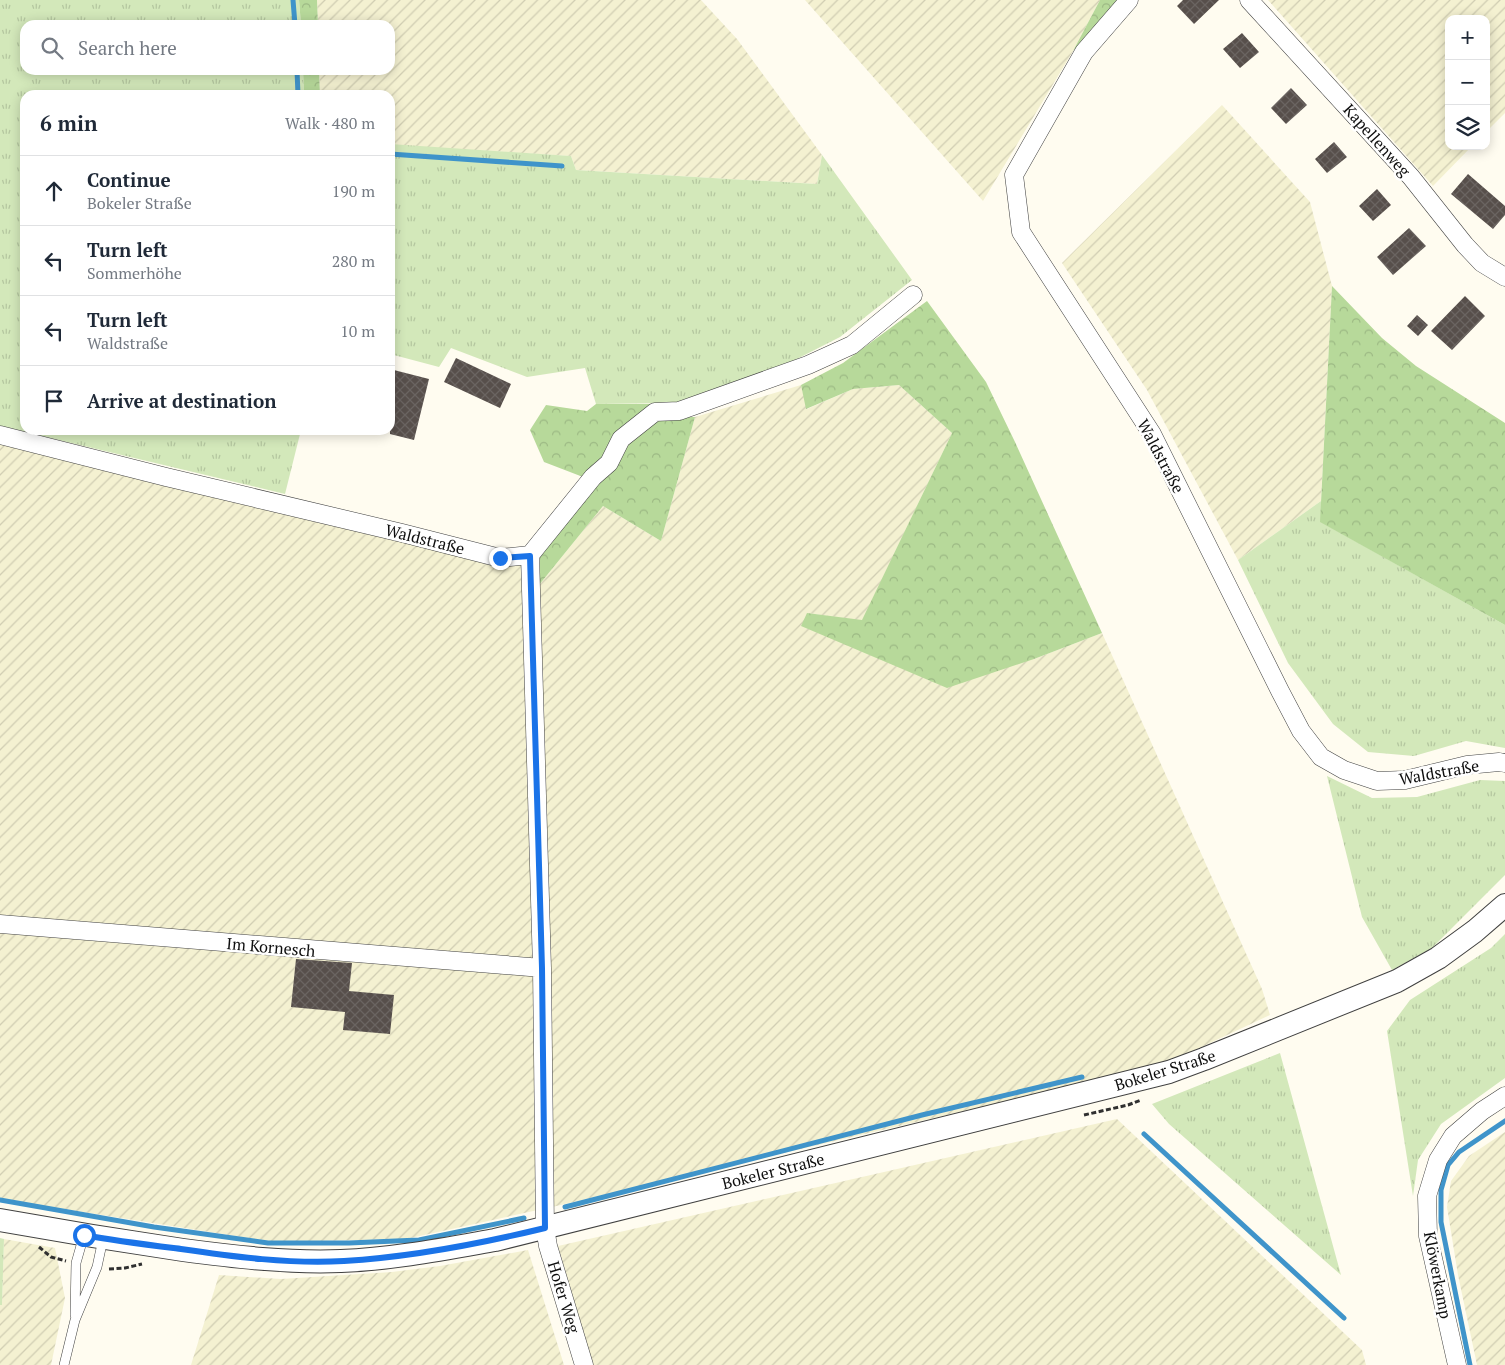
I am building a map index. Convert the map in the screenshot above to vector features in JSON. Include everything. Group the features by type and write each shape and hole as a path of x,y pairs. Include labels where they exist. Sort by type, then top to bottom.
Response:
{"street":[{"name":"Waldstraße","path":"1129,0 1084,52 1014,175 1021,232 1152,434 1280,691 1301,730 1321,757 1344,770 1377,781 1405,780 1467,765 1505,763"},
{"name":"Kapellenweg","path":"1249,0 1411,177 1465,246 1482,263 1505,277"},
{"path":"530,556 593,477 609,463 621,439 655,412 679,411 808,365 852,345 913,295"},
{"name":"Waldstraße","path":"0,435 500,558 530,556"},
{"name":"Hofer Weg","path":"530,556 542,968 545,1228 548,1246 584,1365"},
{"name":"Bokeler Straße","path":"0,1220 94,1237 254,1259 342,1261 436,1251 495,1240 1168,1072 1397,981 1438,958 1475,931 1505,905"},
{"name":"Im Kornesch","path":"0,924 542,968"},
{"name":"Klöwerkamp","path":"1457,1365 1428,1236 1427,1196 1438,1160 1453,1136 1505,1096"}],"lane":[{"path":"64,1365 74,1320 76,1263 94,1237"},
{"path":"74,1320 97,1267 94,1237"}],"shaded area":[{"path":"317,0 701,0 737,39 822,155 817,184 576,170 571,156 395,145 395,90 320,90 319,75 395,75 395,20 318,20"},
{"path":"805,0 1100,0 1073,51 983,201"},
{"path":"1268,0 1505,0 1505,113 1490,128 1490,15 1445,15 1445,150 1468,150 1433,186"},
{"path":"1222,105 1310,202 1332,286 1321,501 1238,560 1147,390 1062,263"},
{"path":"801,385 807,409 853,389 899,385 952,433 862,621 807,613 1034,659 1102,633 1262,989 1270,1015 1165,1064 552,1207 539,585 603,506 661,541 695,417"},
{"path":"0,444 499,566 522,564 534,960 0,919"},
{"path":"0,930 535,974 538,1210 406,1239 274,1242 0,1199"},
{"path":"1117,1119 1362,1350 1366,1365 593,1365 558,1246"},
{"path":"1505,1132 1505,1365 1477,1365 1458,1275 1447,1207 1451,1181 1469,1156"},
{"path":"4,1239 55,1248 65,1298 51,1365 0,1365 0,1305 2,1304"},
{"path":"528,1250 564,1365 191,1365 219,1275 281,1279 392,1272 440,1266"}],"green space":[{"path":"0,0 299,0 301,20 20,20 20,75 303,75 304,90 20,90 20,431 0,426"},
{"path":"299,0 317,0 318,20 301,20"},
{"path":"1100,0 1117,0 1073,51"},
{"path":"303,75 319,75 320,90 304,90"},
{"path":"395,144 571,156 576,170 817,184 822,155 912,280 840,337 787,364 679,403 596,404 585,368 527,377 451,348 439,367 395,355"},
{"path":"1332,286 1382,338 1416,366 1505,423 1505,625 1320,522"},
{"path":"927,301 986,382 1102,633 1034,659 947,688 801,626 807,613 862,620 952,433 899,385 853,389 806,409 801,385 843,363"},
{"path":"596,404 654,404 605,458 583,477 544,462 530,430 546,405 587,411"},
{"path":"658,417 695,417 661,541 603,506 539,585 540,557 596,480 627,443"},
{"path":"38,435 300,435 285,494"},
{"path":"1321,501 1321,522 1505,625 1505,748 1466,741 1414,756 1368,752 1333,724 1288,663 1238,560"},
{"path":"1327,776 1372,798 1417,797 1480,780 1505,781 1505,875 1432,948 1392,970 1362,917"},
{"path":"1505,934 1505,1078 1441,1124 1418,1160 1413,1196 1387,1031 1410,1000 1491,948"},
{"path":"1280,1053 1341,1275 1169,1124 1152,1104"},
{"path":"0,1238 4,1239 2,1305 0,1305"}],"building":[{"path":"1183,0 1219,0 1194,24 1177,6"},
{"path":"1242,33 1259,52 1240,68 1223,49"},
{"path":"1291,88 1307,105 1286,124 1271,108"},
{"path":"1334,142 1347,157 1327,173 1315,159"},
{"path":"1468,174 1505,206 1505,215 1493,229 1451,194"},
{"path":"1377,189 1391,205 1373,221 1359,206"},
{"path":"1409,228 1426,246 1393,275 1377,257"},
{"path":"1465,296 1485,316 1452,350 1431,331"},
{"path":"1417,315 1428,325 1418,336 1407,326"},
{"path":"456,358 511,384 500,408 444,382"},
{"path":"395,370 429,379 414,440 394,435"},
{"path":"296,959 352,963 349,991 394,995 390,1034 343,1030 345,1012 291,1007"}],"waterway":[{"path":"293,0 295,20"},
{"path":"297,75 298,90"},
{"path":"395,154 562,166"},
{"path":"565,1207 922,1115 1082,1077"},
{"path":"1470,1365 1441,1222 1441,1190 1448,1165 1459,1152 1505,1121"},
{"path":"1144,1134 1344,1318"},
{"path":"0,1200 154,1227 268,1243 349,1243 419,1240 524,1218"}],"route":[{"path":"84,1235 254,1259 342,1261 436,1251 545,1228 542,968 530,556 500,558"}]}
